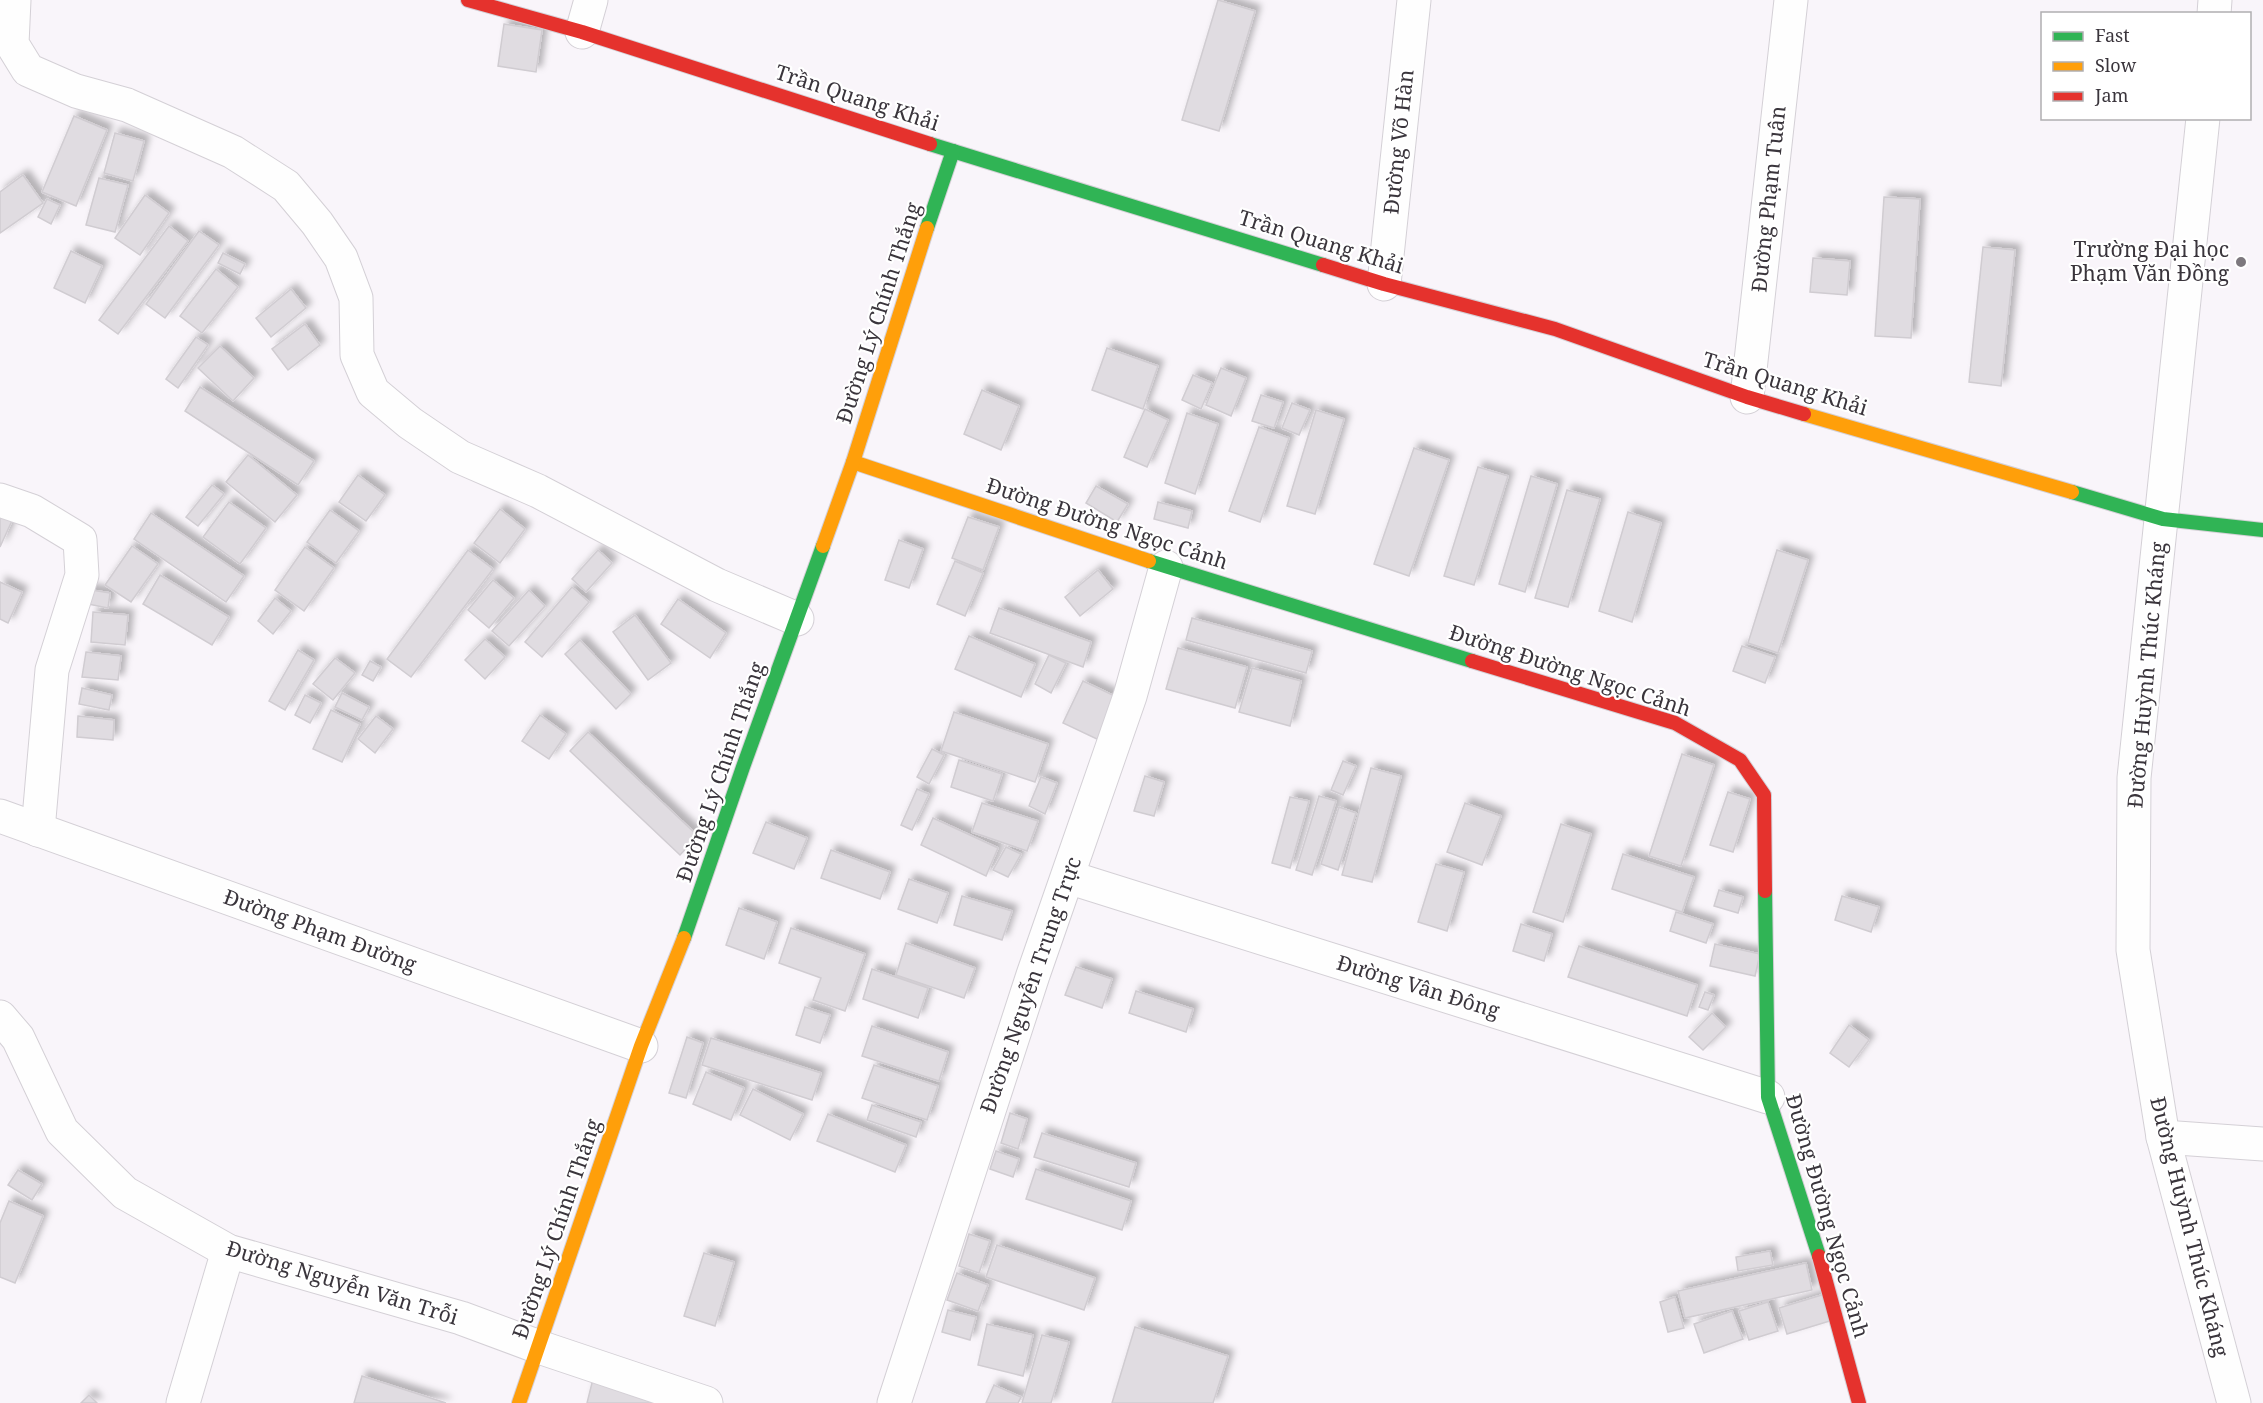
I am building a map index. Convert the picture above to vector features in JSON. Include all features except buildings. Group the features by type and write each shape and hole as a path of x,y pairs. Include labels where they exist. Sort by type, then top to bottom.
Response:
{"street":[{"path":"14,0 12,44 28,69 76,91 127,105 233,152 286,186 317,223 341,258 356,298 357,355 374,392 410,423 460,457 538,491 717,585 797,619"},
{"name":"Trần Quang Khải","path":"468,0 582,33 953,151 1384,284 1555,329 1747,397 2163,519 2263,530"},
{"path":"582,33 591,0"},
{"name":"Đường Võ Hàn","path":"1384,284 1414,0"},
{"name":"Đường Phạm Tuân","path":"1747,397 1791,0"},
{"name":"Đường Huỳnh Thúc Kháng","path":"2203,120 2163,519 2134,778 2133,950 2163,1137 2234,1403"},
{"name":"Đường Lý Chính Thắng","path":"519,1403 641,1046 690,924 743,767 853,462 953,151"},
{"name":"Đường Đường Ngọc Cảnh","path":"853,462 1166,567 1676,723 1740,760 1764,795 1768,1096 1812,1230 1859,1403"},
{"path":"0,500 32,511 80,540 82,574 52,670 39,830"},
{"name":"Đường Nguyễn Trung Trực","path":"894,1403 1030,986 1130,696 1166,567"},
{"name":"Đường Phạm Đường","path":"0,816 641,1046"},
{"name":"Đường Vân Đông","path":"1068,877 1768,1096"},
{"name":"Đường Nguyễn Văn Trỗi","path":"0,1017 18,1038 62,1131 125,1193 228,1251 461,1318 538,1347 706,1403"},
{"path":"2163,1137 2263,1144"},
{"path":"183,1403 228,1251"}],"traffic: fast":[{"path":"930,144 1323,265"},
{"path":"927,228 953,151"},
{"path":"2072,492 2163,519 2263,530"},
{"path":"684,938 823,546"},
{"path":"1149,561 1472,661"},
{"path":"1765,891 1768,1097 1819,1256"}],"traffic: slow":[{"path":"823,546 853,462 927,228"},
{"path":"1804,414 2072,492"},
{"path":"853,462 1149,561"},
{"path":"519,1403 641,1046 684,938"}],"traffic: jam":[{"path":"468,0 582,32 930,144"},
{"path":"1323,265 1384,284 1555,329 1747,397 1804,414"},
{"path":"1472,661 1675,723 1740,760 1764,795 1765,891"},
{"path":"1819,1256 1859,1403"}],"place":[{"name":"Trường Đại học Phạm Văn Đồng","path":"2241,262"}]}
